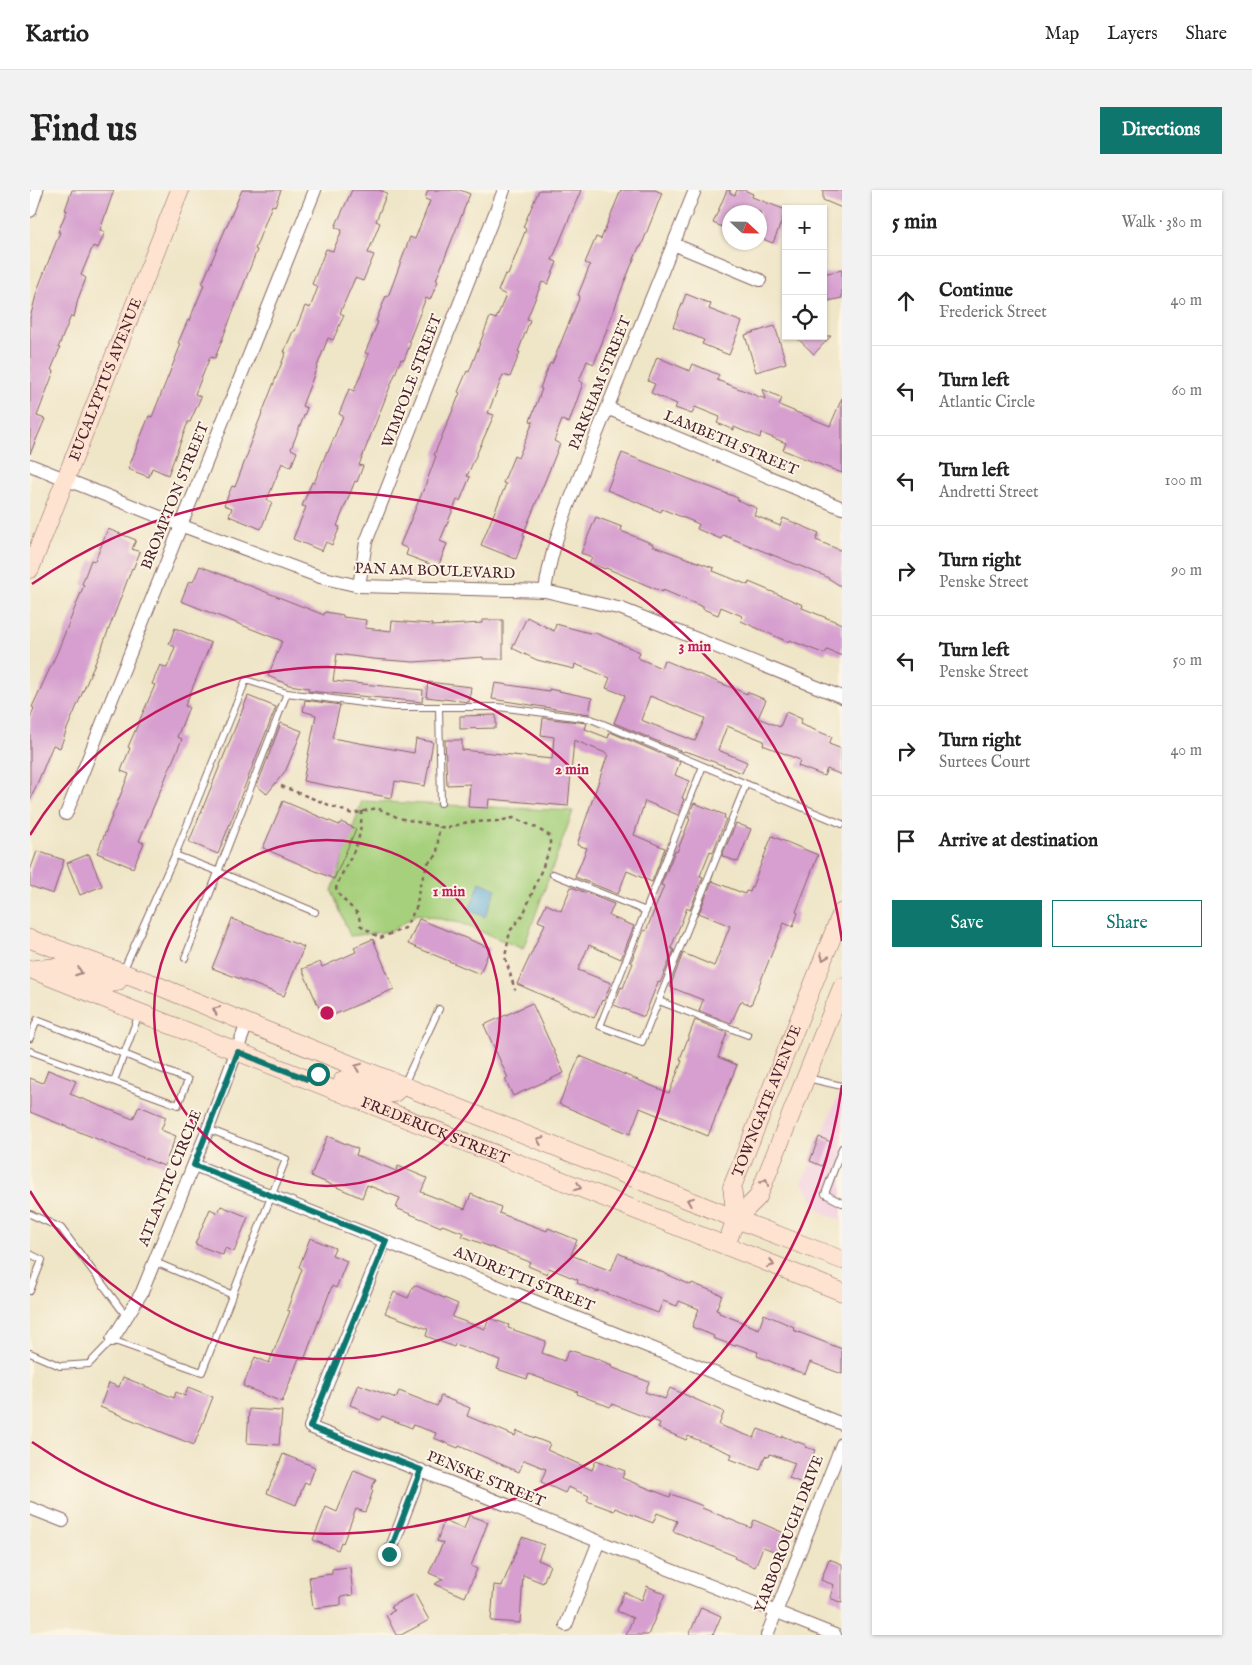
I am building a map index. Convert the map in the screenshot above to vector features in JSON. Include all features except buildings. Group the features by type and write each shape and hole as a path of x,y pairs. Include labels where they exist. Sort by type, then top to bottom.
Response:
{"main road":[{"name":"EUCALYPTUS AVENUE","path":"30,569 180,190"},
{"name":"TOWNGATE AVENUE","path":"736,1220 732,1187 842,912"},
{"name":"FREDERICK STREET","path":"30,939 122,972 736,1220 842,1260"},
{"path":"31,969 69,968 112,983 120,980 122,972"},
{"name":"FREDERICK STREET","path":"31,969 842,1292"},
{"name":"TOWNGATE AVENUE","path":"736,1220 758,1197 842,987"},
{"path":"307,1079 318,1074 328,1075 377,1093 386,1094 396,1092 403,1085"},
{"path":"726,1245 736,1220"}],"street":[{"path":"30,211 37,190"},
{"name":"BROMPTON STREET","path":"66,814 315,190"},
{"name":"WIMPOLE STREET","path":"359,586 366,542 504,190"},
{"name":"PARKHAM STREET","path":"545,591 548,566 556,537 695,190"},
{"path":"673,244 760,280"},
{"name":"LAMBETH STREET","path":"607,408 842,508"},
{"name":"PAN AM BOULEVARD","path":"30,465 180,525 320,577 359,586 545,591 622,609 842,697"},
{"name":"ATLANTIC CIRCLE","path":"112,1340 142,1292 194,1165 238,1052 247,1023"},
{"name":"ANDRETTI STREET","path":"194,1165 842,1424"},
{"name":"PENSKE STREET","path":"386,1241 310,1427 835,1635"},
{"name":"YARBOROUGH DRIVE","path":"767,1635 842,1444"},
{"path":"389,1554 421,1470"},
{"path":"30,1508 63,1521"},
{"path":"566,1624 599,1541"}],"lane":[{"path":"122,972 175,855 246,680 287,693 393,707 498,707 591,719 842,824"},
{"path":"186,958 287,693"},
{"path":"439,707 441,803"},
{"path":"703,766 600,1026 642,1042 746,784"},
{"path":"175,855 315,912"},
{"path":"553,874 646,911"},
{"path":"659,1001 748,1035"},
{"path":"403,1085 439,1009"},
{"path":"114,1081 139,1013"},
{"path":"30,1038 37,1020 188,1080 178,1105 30,1051"},
{"path":"806,1078 842,1086"},
{"path":"30,1353 60,1366 89,1364 112,1340 202,1372 286,1159 208,1129"},
{"path":"842,1148 825,1194 842,1204"},
{"path":"30,1214 61,1228 127,1317"},
{"path":"30,1254 42,1260 30,1291"},
{"path":"154,1262 233,1295"}],"path":[{"path":"281,786 352,814 376,808 399,818 446,828 468,822 499,821 513,818 533,826 550,836 550,848 524,913 510,930 505,957 515,990"},
{"path":"362,812 359,838 336,888 340,896 359,915 360,925 380,938 405,928 417,906 419,888 428,863 437,855 439,827"}],"shaded area":[{"path":"842,1087 842,1220 821,1212 802,1183"}],"green space":[{"path":"362,801 573,811 523,949 460,923 417,914 392,931 350,936 332,891"}],"water":[{"path":"480,882 496,889 485,917 469,910"}],"route":[{"path":"318,1074 307,1079 238,1052 194,1165 386,1241 310,1427 421,1470 389,1554"}]}
